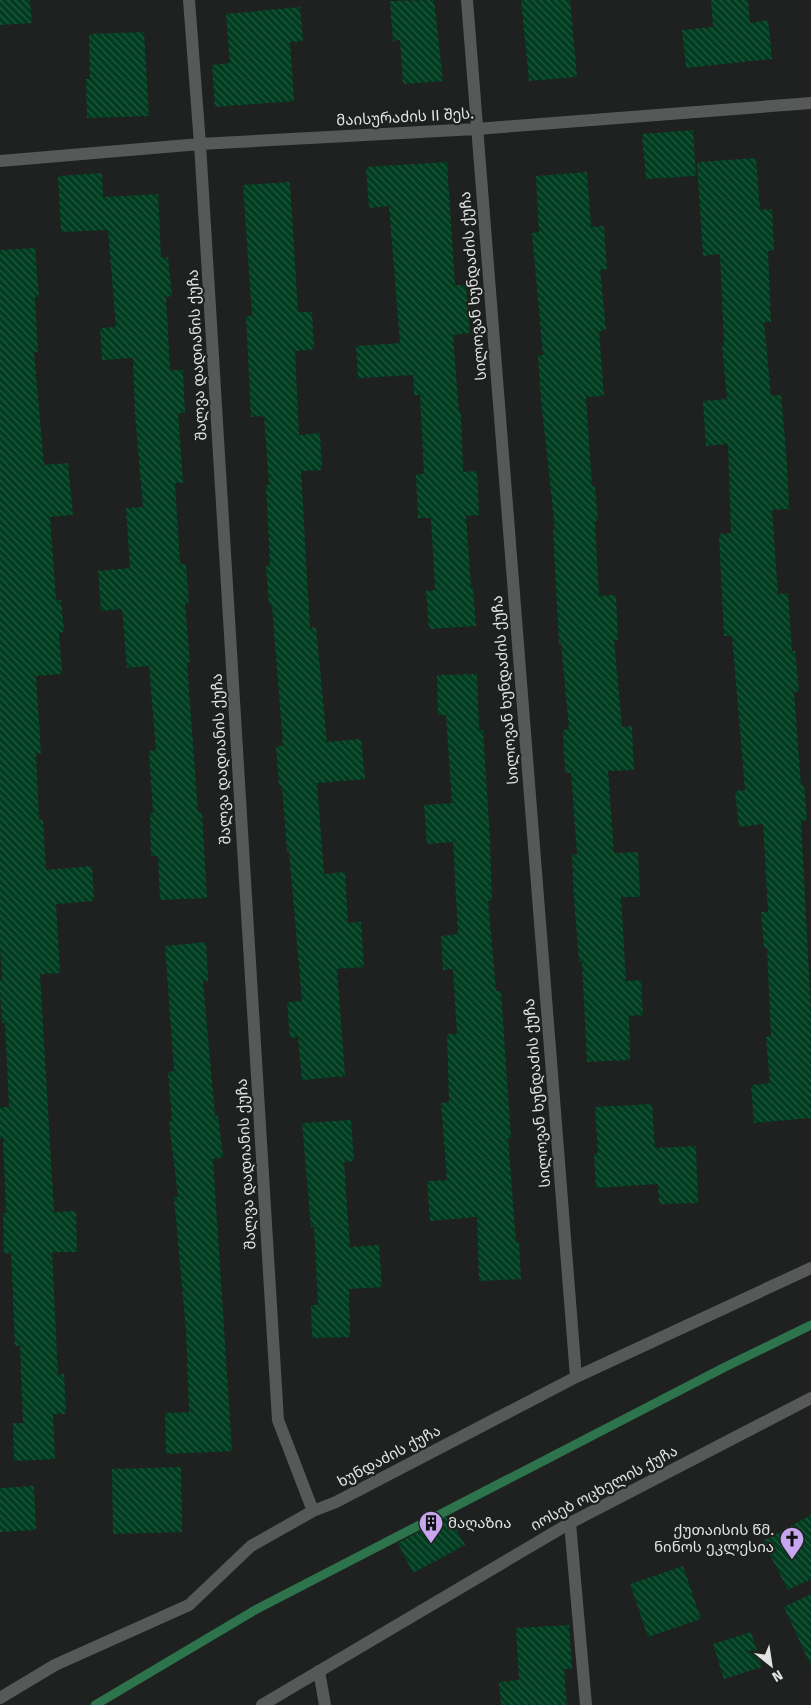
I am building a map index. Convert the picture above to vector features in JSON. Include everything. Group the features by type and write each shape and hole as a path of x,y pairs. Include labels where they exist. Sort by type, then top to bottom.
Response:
{"street":[{"name":"შალვა დადიანის ქუჩა","path":"188,0 200,144 278,1420 313,1511"},
{"name":"სილოვან ხუნდაძის ქუჩა","path":"467,0 576,1377"},
{"name":"მაისურაძის II შეს.","path":"0,161 200,144 476,129 811,103"},
{"name":"ხუნდაძის ქუჩა","path":"0,1698 55,1665 189,1605 250,1546 313,1511 336,1502 576,1377 811,1268"},
{"name":"იოსებ ოცხელის ქუჩა","path":"262,1705 570,1522 811,1398"},
{"path":"570,1522 586,1705"},
{"path":"319,1671 325,1705"}],"building":[{"path":"0,0 30,0 32,23 0,25"},
{"path":"434,0 443,81 403,84 400,40 393,41 390,1"},
{"path":"521,0 570,0 577,77 529,81"},
{"path":"711,0 748,0 750,23 768,20 772,59 686,68 682,30 713,27"},
{"path":"300,7 303,41 290,42 294,101 215,107 212,65 230,63 226,14"},
{"path":"144,32 149,116 87,118 86,79 90,79 89,34"},
{"path":"693,130 696,176 646,179 642,134"},
{"path":"756,158 760,210 772,209 774,251 768,251 771,322 764,322 771,396 781,395 787,463 789,509 772,510 778,594 788,593 792,651 795,651 799,691 794,692 801,785 804,785 807,820 801,821 811,1013 811,1118 754,1123 751,1085 770,1083 766,1037 771,1036 767,948 764,948 761,912 768,912 763,824 739,827 735,791 745,790 732,636 724,636 719,534 731,533 728,444 706,446 703,401 727,399 722,346 724,346 720,254 703,256 697,162"},
{"path":"447,162 455,285 466,285 470,333 453,335 459,413 461,413 463,472 477,471 479,515 466,516 476,626 429,629 426,591 435,590 431,518 418,518 416,474 424,474 420,395 414,395 413,375 358,378 356,346 400,343 389,206 369,208 366,167"},
{"path":"587,172 591,227 604,226 607,269 600,270 606,330 599,331 604,396 586,397 592,486 595,486 598,521 595,521 599,596 616,595 618,640 614,640 622,727 632,726 634,770 608,771 614,853 638,852 640,897 621,897 626,981 641,980 643,1015 629,1016 630,1060 587,1062 582,962 579,962 574,899 572,855 577,854 571,773 565,773 563,730 569,729 561,643 559,644 553,529 555,529 541,400 538,355 543,355 532,233 539,232 536,176"},
{"path":"102,173 103,197 158,194 161,258 168,257 172,296 166,297 170,370 183,370 185,413 178,413 183,483 175,483 180,564 186,564 189,604 185,604 190,662 187,663 198,812 202,812 207,898 160,900 158,856 151,856 150,813 153,813 149,751 156,750 149,666 127,668 122,609 101,611 98,571 130,568 126,508 143,507 135,414 133,358 102,360 100,328 116,327 108,230 61,232 58,176"},
{"path":"290,182 298,312 312,312 314,349 295,351 299,435 320,433 322,470 301,471 310,628 316,627 327,742 361,739 365,779 317,783 324,874 345,872 348,923 361,922 364,967 337,969 345,1076 302,1080 298,1037 290,1038 287,1002 302,1001 289,851 287,851 282,786 279,786 276,746 283,746 272,605 269,605 266,566 270,565 266,485 269,485 264,416 251,417 246,316 252,316 243,185"},
{"path":"35,248 39,297 35,297 38,352 34,352 44,465 68,463 73,515 50,517 56,600 61,600 64,632 59,633 62,674 36,676 41,753 36,753 39,820 43,820 46,870 92,866 94,901 56,904 60,973 40,974 54,1212 76,1211 77,1252 52,1252 58,1375 64,1374 66,1414 53,1414 55,1459 14,1461 13,1423 23,1423 20,1346 15,1346 11,1253 4,1254 3,1213 6,1213 3,1138 0,1138 0,1107 9,1107 5,1023 2,1023 0,993 0,980 2,980 0,946 0,250"},
{"path":"477,674 479,730 483,730 490,839 492,901 488,901 496,991 501,991 511,1138 508,1138 516,1242 519,1242 521,1279 479,1281 477,1217 430,1221 427,1181 447,1180 441,1103 449,1102 447,1034 457,1034 453,969 443,970 441,936 458,934 453,842 427,844 424,805 452,803 446,715 438,715 437,675"},
{"path":"206,942 208,981 203,981 215,1116 218,1116 223,1157 213,1159 232,1451 166,1454 165,1413 189,1412 186,1330 174,1197 178,1197 169,1122 172,1121 168,1072 174,1071 165,946"},
{"path":"652,1104 655,1148 696,1146 698,1203 659,1204 658,1184 596,1188 594,1154 598,1153 595,1107"},
{"path":"351,1120 354,1161 344,1162 350,1247 379,1245 382,1287 349,1289 350,1337 312,1338 311,1305 318,1305 314,1227 311,1227 302,1123"},
{"path":"181,1467 182,1532 113,1534 112,1469"},
{"path":"34,1486 36,1530 0,1532 0,1488"},
{"name":"მაღაზია","path":"449,1515 465,1545 413,1573 398,1543"},
{"name":"ქუთაისის წმ. ნინოს ეკლესია","path":"811,1515 811,1579 788,1590 763,1541"},
{"path":"683,1566 701,1619 648,1637 630,1584"},
{"path":"811,1594 811,1666 784,1607"},
{"path":"569,1625 572,1669 564,1669 567,1705 501,1705 499,1682 519,1680 516,1628"},
{"path":"751,1632 762,1667 724,1679 713,1644"}],"waterway":[{"path":"95,1705 255,1610 727,1366 811,1325"}],"place":[{"name":"მაღაზია","path":"431,1544"},
{"name":"ქუთაისის წმ. ნინოს ეკლესია","path":"792,1560"}]}
